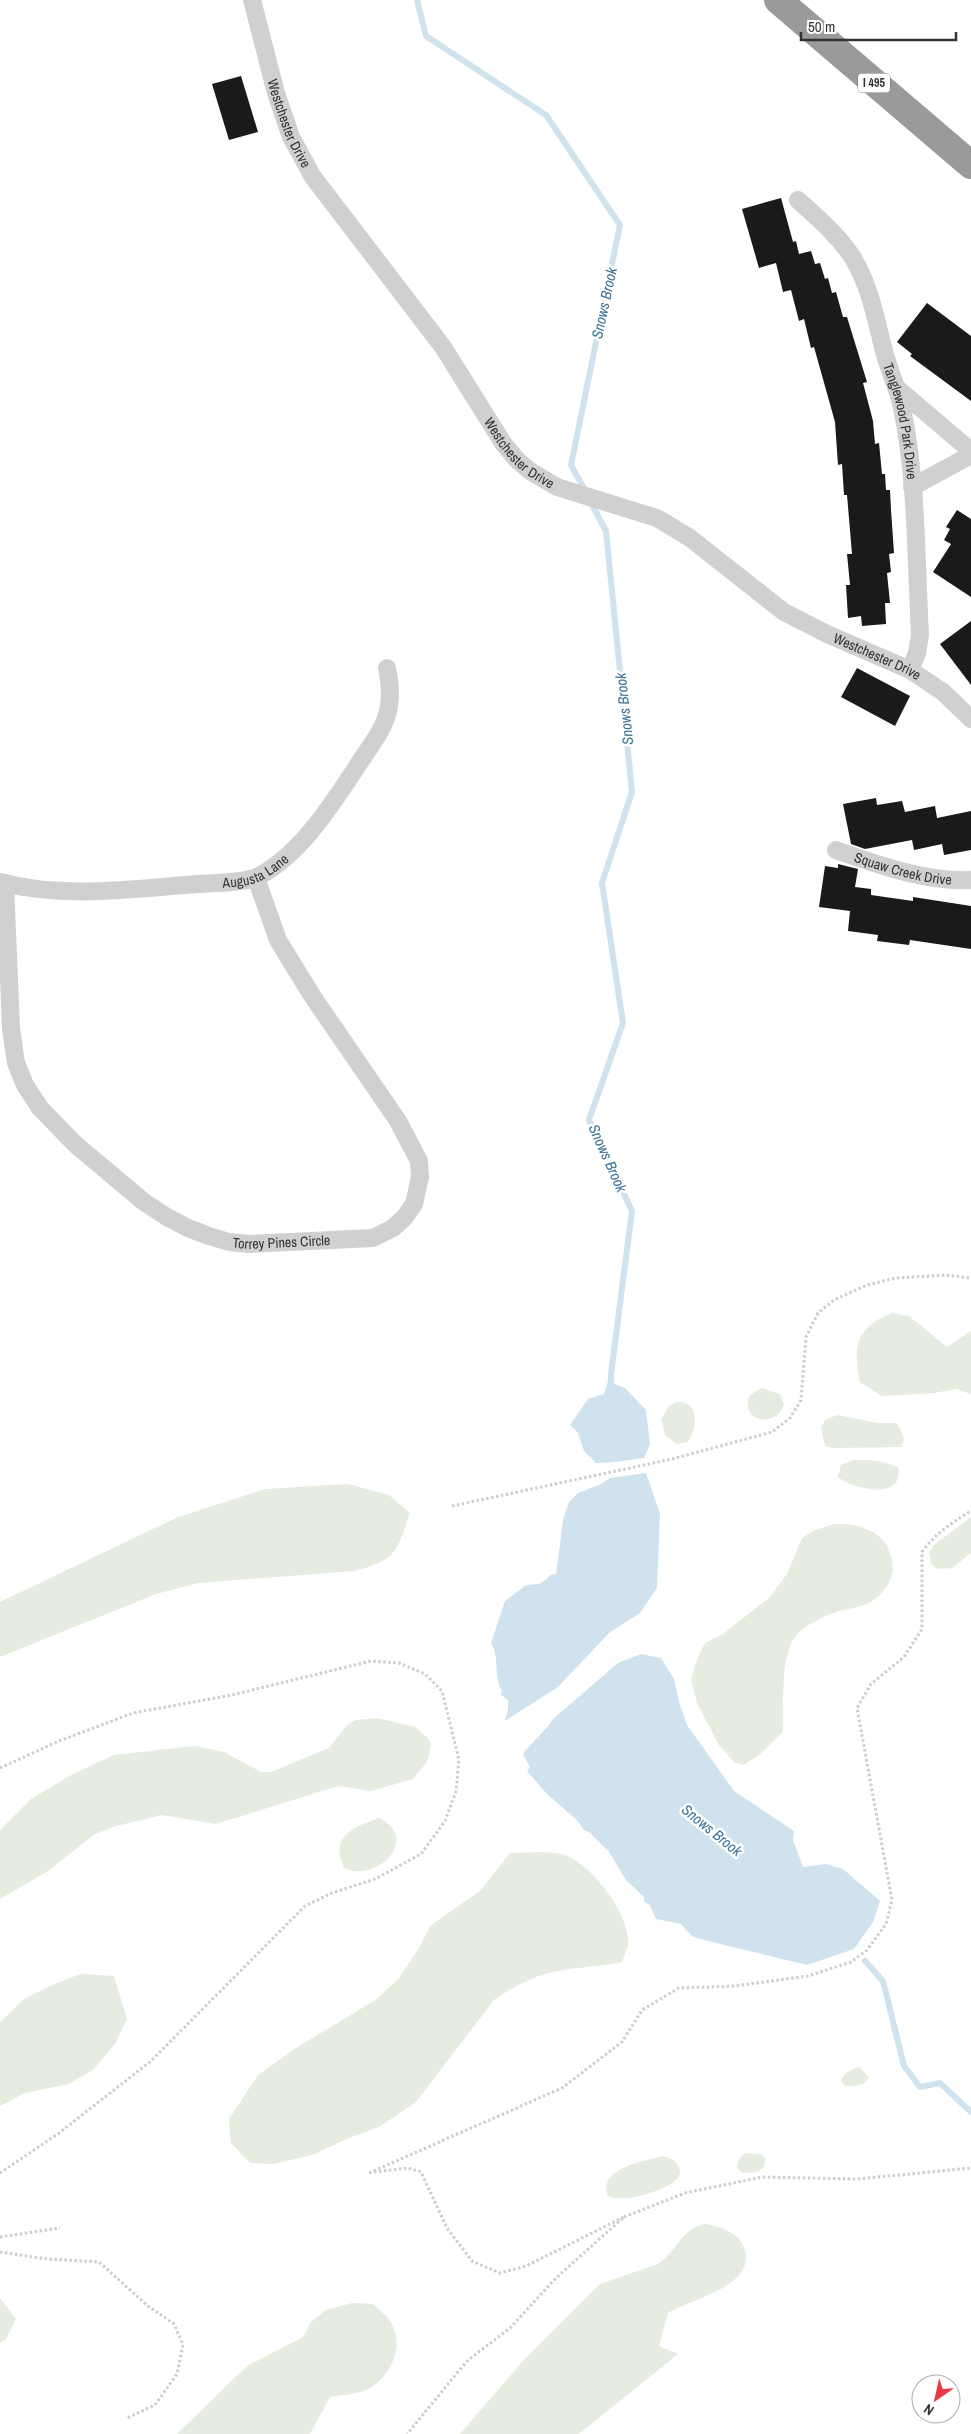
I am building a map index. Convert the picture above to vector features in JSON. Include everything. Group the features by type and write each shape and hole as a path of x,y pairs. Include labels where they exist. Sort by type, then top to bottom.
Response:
{"highway":[{"name":"I 495","path":"778,0 971,165"}],"street":[{"name":"Westchester Drive","path":"252,0 276,92 291,137 313,177 443,347 503,443 517,460 542,480 575,494 657,518 690,538 784,612 827,634 910,670 969,714"},
{"name":"Tanglewood Park Drive","path":"798,200 828,227 853,259 869,295 890,373 898,390 906,429 912,487 920,635 917,653 910,670"},
{"path":"898,390 971,451"},
{"path":"912,487 971,455"},
{"name":"Augusta Lane","path":"3,883 30,888 107,891 218,883 256,878 286,856 331,806 384,724 391,707 392,691 387,668"},
{"name":"Squaw Creek Drive","path":"836,850 892,869 929,876 971,880"},
{"name":"Torrey Pines Circle","path":"3,883 16,1063 25,1085 40,1108 75,1144 144,1202 188,1228 209,1236 229,1242 249,1244 374,1238 393,1228 404,1218 414,1204 419,1190 418,1161 398,1121 311,994 282,947 271,924 256,878"}],"path":[{"path":"452,1506 672,1459 772,1432 790,1418 801,1400 806,1337 818,1313 834,1300 867,1285 896,1278 946,1276 971,1278"},
{"path":"971,1511 952,1522 930,1541 922,1552 922,1629 904,1657 871,1684 858,1708 892,1900 886,1924 867,1950 851,1962 808,1976 735,1986 679,1988 642,2010 622,2042 562,2088 369,2173 408,2168 421,2172 447,2228 472,2261 500,2273 526,2266 624,2217 685,2193 762,2177 858,2179 971,2168"},
{"path":"0,1768 59,1741 133,1713 232,1695 371,1661 399,1664 425,1674 442,1691 459,1760 456,1791 445,1821 421,1854 375,1879 332,1893 305,1906 151,2061 59,2133 0,2173"},
{"path":"407,2434 467,2361 510,2328 556,2278 624,2217"},
{"path":"0,2237 60,2228"},
{"path":"0,2252 47,2259 99,2262 148,2306 174,2324 183,2345 177,2374 155,2405 128,2418"}],"shaded area":[{"path":"892,1313 909,1316 947,1347 971,1331 971,1394 956,1389 934,1393 882,1396 860,1382 857,1348 860,1340 870,1325"},
{"path":"762,1388 780,1394 784,1405 773,1418 759,1419 749,1411 750,1395"},
{"path":"676,1402 689,1406 695,1416 694,1429 688,1442 677,1444 665,1435 661,1419 669,1406"},
{"path":"837,1415 878,1423 897,1423 904,1438 902,1447 832,1448 825,1446 821,1427 825,1420"},
{"path":"853,1460 876,1461 898,1467 898,1478 894,1485 886,1489 877,1490 866,1489 845,1482 838,1477 841,1465"},
{"path":"348,1484 389,1495 410,1513 393,1553 379,1563 354,1571 198,1583 156,1594 0,1657 0,1602 178,1517 265,1489"},
{"path":"971,1517 971,1553 952,1568 938,1569 931,1563 929,1553 934,1545"},
{"path":"834,1524 862,1527 883,1540 893,1566 888,1585 869,1603 829,1615 813,1622 799,1632 788,1652 785,1665 783,1732 759,1755 743,1765 734,1762 719,1745 697,1703 691,1680 697,1659 705,1643 723,1634 770,1597 787,1574 802,1538 813,1531"},
{"path":"377,1718 415,1727 428,1738 431,1744 429,1756 426,1763 413,1779 371,1791 338,1786 216,1824 162,1815 116,1826 95,1834 48,1871 0,1899 0,1830 31,1799 73,1774 114,1755 195,1746 224,1752 261,1772 271,1772 329,1748 347,1725 356,1720"},
{"path":"379,1818 391,1827 396,1836 395,1847 390,1856 369,1870 356,1871 344,1868 340,1857 340,1848 346,1834 360,1825"},
{"path":"542,1852 561,1854 572,1858 584,1866 606,1890 622,1918 627,1931 628,1945 622,1962 562,1970 538,1976 522,1983 494,2000 416,2102 379,2127 312,2155 273,2164 250,2163 231,2143 229,2119 258,2075 296,2048 377,1999 399,1978 419,1948 431,1925 480,1891 510,1853"},
{"path":"80,1974 114,1976 127,2019 115,2044 92,2071 68,2084 25,2093 0,2106 0,2022 24,1999"},
{"path":"859,2067 869,2077 867,2080 859,2085 845,2086 841,2081 844,2076 851,2070"},
{"path":"746,2153 761,2154 765,2158 764,2167 758,2172 742,2173 737,2168 738,2163"},
{"path":"663,2156 674,2161 680,2169 680,2173 675,2181 663,2188 630,2198 608,2196 606,2186 609,2179 616,2172 635,2163"},
{"path":"705,2224 729,2231 739,2239 745,2250 745,2263 740,2273 731,2283 668,2313 659,2346 678,2354 579,2434 460,2434 522,2362 600,2284 658,2264 690,2230"},
{"path":"0,2298 16,2319 6,2339 0,2343"},
{"path":"352,2303 372,2304 384,2314 395,2332 396,2352 387,2372 372,2387 357,2393 330,2397 310,2434 177,2434 247,2366 303,2337 311,2322 326,2310"}],"water":[{"path":"608,1381 625,1388 646,1410 650,1444 644,1458 596,1463 584,1451 578,1433 570,1425 588,1399 604,1394"},
{"path":"646,1473 660,1514 657,1588 640,1613 609,1633 558,1687 505,1721 508,1700 501,1695 502,1691 499,1685 494,1648 491,1643 505,1601 526,1585 539,1584 550,1575 556,1574 563,1520 569,1502 578,1493 601,1484 610,1478"},
{"path":"641,1654 661,1658 674,1679 687,1725 734,1791 794,1831 793,1840 803,1867 826,1864 843,1869 880,1901 873,1922 854,1949 807,1965 704,1940 692,1936 681,1924 656,1919 650,1905 644,1902 644,1897 626,1880 609,1852 589,1832 584,1830 577,1820 547,1794 527,1771 530,1767 523,1754 553,1719 618,1663"}],"building":[{"path":"241,76 258,132 229,140 212,84"},
{"path":"781,198 793,242 796,241 799,254 811,251 815,264 820,263 825,279 828,278 832,293 836,292 843,317 847,317 867,382 863,383 873,421 875,444 879,443 882,474 885,474 886,490 890,490 894,553 889,554 891,572 887,573 890,603 885,603 886,624 862,626 861,616 848,618 846,585 850,585 847,554 852,554 847,495 844,495 842,464 838,465 835,422 814,347 811,348 804,319 799,321 791,290 783,292 776,263 759,268 742,209"},
{"path":"927,303 971,336 971,401 910,356 912,354 897,342"},
{"path":"957,510 971,519 971,597 933,572 951,544 944,540 950,529 946,527"},
{"path":"971,621 971,685 940,644"},
{"path":"857,668 910,696 895,726 841,697"},
{"path":"876,798 877,805 902,801 905,812 935,806 937,818 971,811 971,850 944,855 942,844 914,850 912,840 865,849 851,844 843,804"},
{"path":"838,864 858,869 855,887 871,889 871,895 913,901 913,897 971,906 971,949 910,940 909,945 877,941 878,935 848,931 850,911 819,907 825,866 838,868"}],"waterway":[{"name":"Snows Brook","path":"417,0 426,36 546,115 620,225 571,465 586,492"},
{"name":"Snows Brook","path":"590,501 606,531 632,792 602,883 623,1023 589,1120 632,1211 611,1374 611,1390"},
{"name":"Snows Brook","path":"865,1961 883,1981 904,2066 920,2087 940,2083 971,2112"}]}
